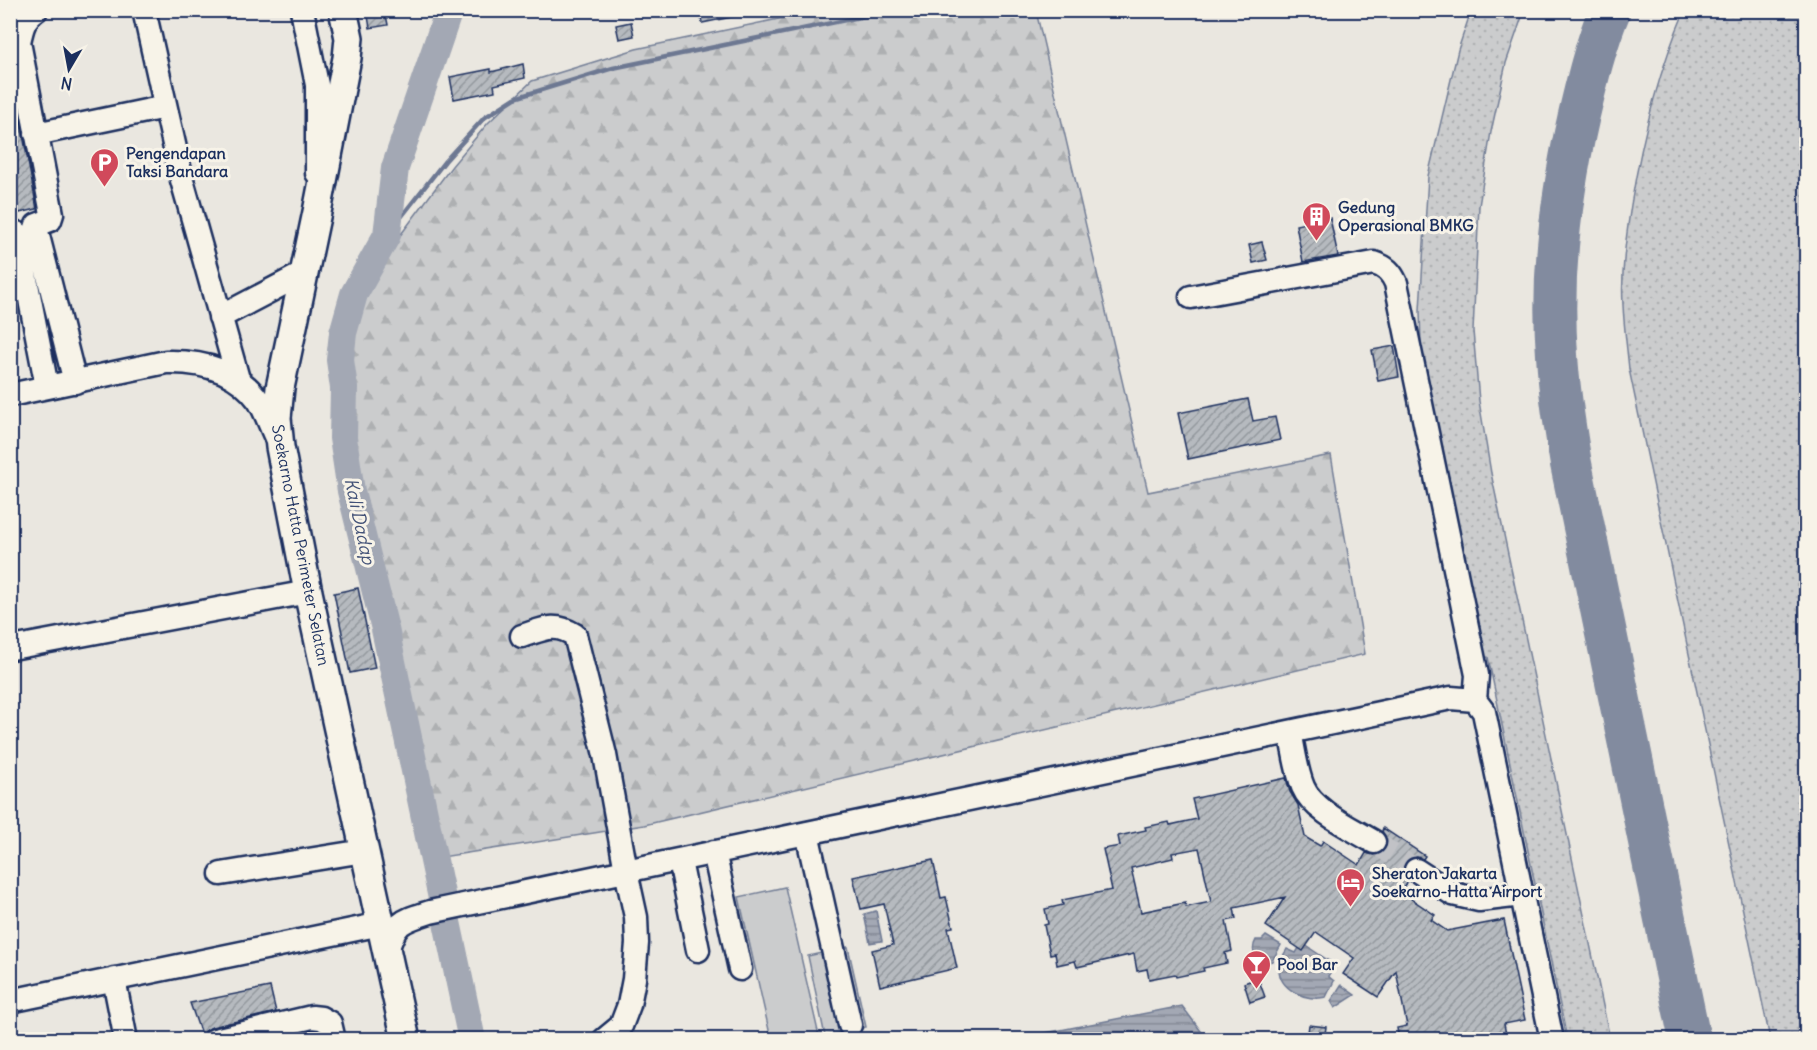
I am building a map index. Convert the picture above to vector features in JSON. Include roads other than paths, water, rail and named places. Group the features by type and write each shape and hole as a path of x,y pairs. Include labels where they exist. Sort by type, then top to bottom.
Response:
{"main road":[{"name":"Soekarno Hatta Perimeter Selatan","path":"343,10 349,38 347,58 278,398 277,418 280,447 308,592 387,951"},
{"path":"387,951 406,1040"}],"street":[{"path":"36,10 22,27 19,42 53,218 37,225 36,228 75,382"},
{"path":"144,10 182,180 238,379"},
{"path":"302,10 317,85 317,212"},
{"path":"36,134 165,107"},
{"path":"10,231 17,233 47,387"},
{"path":"1191,297 1374,263 1392,273 1396,283 1477,675 1475,700 1484,712 1552,1040"},
{"path":"220,317 304,273"},
{"path":"10,395 166,363 186,362 223,370 238,379 259,402 280,447"},
{"path":"12,648 308,592"},
{"path":"522,636 554,626 564,628 575,635 605,755 636,917 637,943 629,1005 621,1026 604,1040"},
{"path":"387,951 396,927 407,920 430,912 1451,698 1475,700"},
{"path":"1290,732 1304,789 1311,799 1319,807 1374,842"},
{"path":"807,833 850,1025"},
{"path":"221,874 364,851"},
{"path":"714,852 740,969"},
{"path":"681,861 698,950"},
{"path":"1416,870 1453,894 1479,900 1522,895"},
{"path":"10,1001 114,979 378,913"},
{"path":"114,979 126,1040"},
{"path":"215,1040 312,1017 321,1018 330,1023 334,1040"}],"waterway":[{"name":"Kali Dadap","path":"449,10 395,168 387,235 354,294 343,333 340,360 344,388 343,438 351,491 385,629 472,1040"},
{"path":"387,235 445,161 484,118 515,98 613,68 894,10"}],"tunnel":[{"path":"1374,842 1416,870"}],"place":[{"name":"Pengendapan Taksi Bandara","path":"105,188"},
{"name":"Gedung Operasional BMKG","path":"1317,242"},
{"name":"Sheraton Jakarta Soekarno-Hatta Airport","path":"1351,908"},
{"name":"Pool Bar","path":"1256,990"}]}
